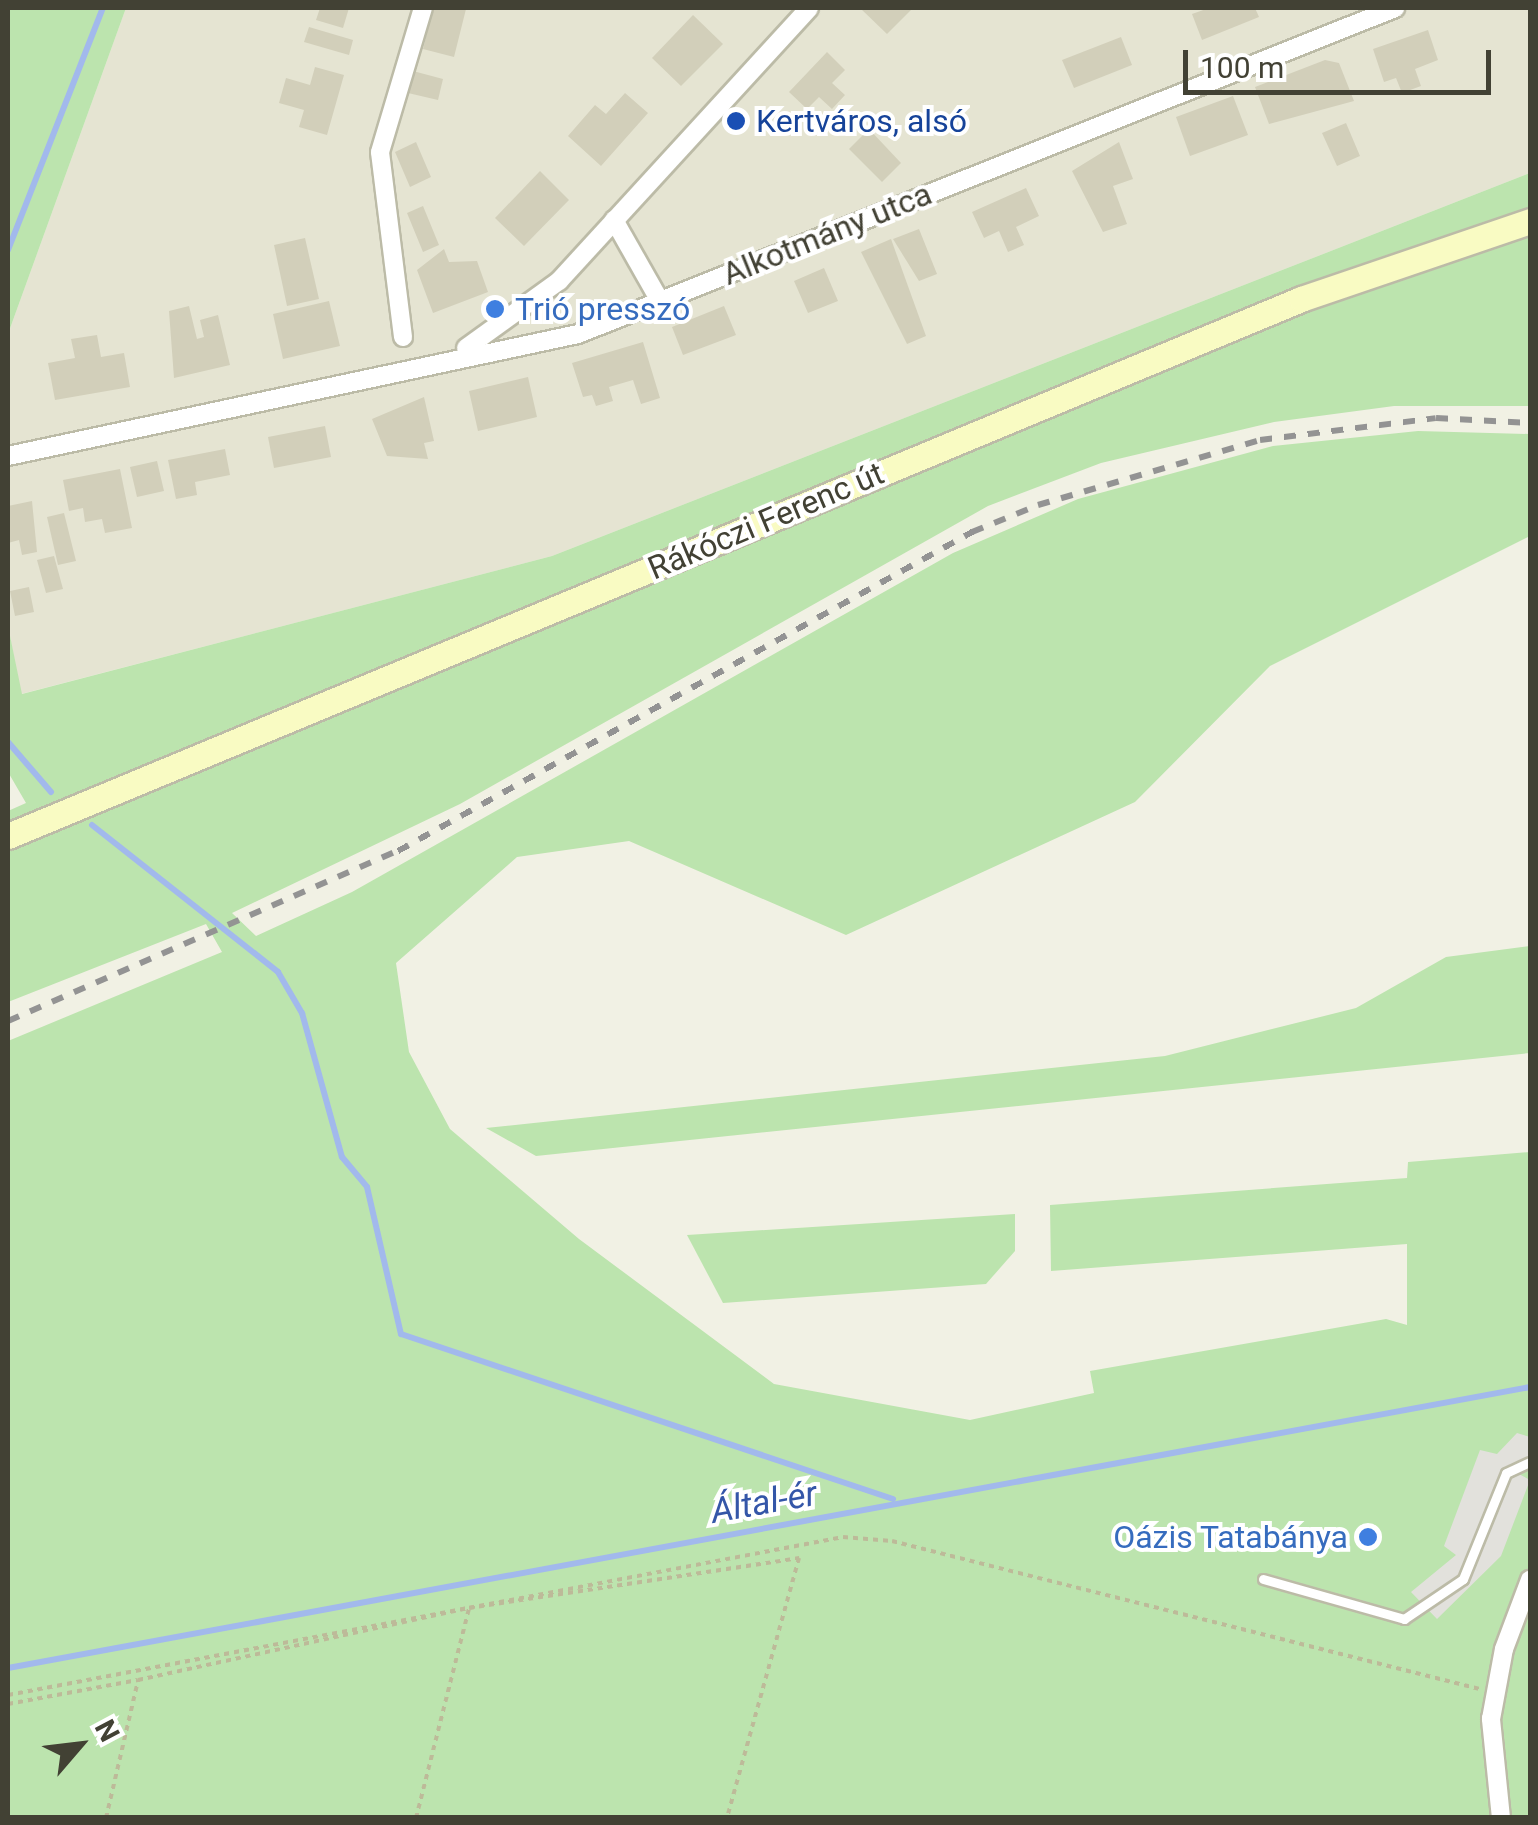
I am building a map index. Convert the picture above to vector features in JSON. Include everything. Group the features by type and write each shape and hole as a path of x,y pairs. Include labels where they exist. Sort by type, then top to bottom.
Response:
{"main road":[{"name":"Rákóczi Ferenc út","path":"8,836 1301,299 1530,221"}],"street":[{"path":"403,338 380,152 423,8"},
{"path":"433,362 523,313 809,8"},
{"name":"Alkotmány utca","path":"8,456 433,362 558,340 1395,8"},
{"path":"614,220 660,301"},
{"path":"1501,1818 1496,1693 1530,1580"}],"lane":[{"path":"1263,1579 1404,1619 1463,1579 1506,1473 1530,1462"}],"path":[{"path":"8,1694 843,1538 892,1541 1496,1693"},
{"path":"8,1704 138,1680 469,1608 799,1558 727,1818"},
{"path":"416,1818 469,1608"},
{"path":"106,1818 138,1680"}],"shaded area":[{"path":"126,8 1530,8 1530,173 552,556 21,694 8,626 8,334"},
{"path":"1517,1433 1530,1437 1530,1457 1517,1473 1530,1480 1501,1556 1437,1619 1411,1592 1456,1555 1444,1546 1480,1450 1497,1454"}],"green space":[{"path":"8,8 126,8 8,334"},
{"path":"1530,173 1530,406 1394,406 1274,422 1101,463 988,506 460,804 232,913 256,936 352,892 953,553 1078,499 1273,446 1418,431 1530,434 1530,536 1270,666 1135,802 846,935 629,841 517,857 396,963 409,1052 450,1129 579,1239 774,1384 970,1420 1094,1393 1090,1371 1386,1319 1407,1325 1407,1244 1051,1271 1050,1205 1407,1178 1408,1162 1530,1152 1530,1817 8,1817 8,1041 222,952 206,924 8,1002 8,811 26,803 8,772 8,626 22,694 552,556"},
{"path":"1530,946 1530,1053 536,1156 486,1128 1165,1056 1356,1008 1446,957"},
{"path":"1015,1214 1015,1251 986,1284 723,1303 687,1235"}],"building":[{"path":"320,8 349,8 343,28 316,20"},
{"path":"433,8 466,9 454,57 423,49"},
{"path":"860,8 913,8 887,34"},
{"path":"1209,8 1255,8 1259,17 1202,40 1192,14"},
{"path":"693,15 723,44 681,86 652,58"},
{"path":"309,27 353,40 349,55 304,42"},
{"path":"1428,30 1438,60 1415,69 1421,86 1402,93 1396,78 1384,82 1373,49"},
{"path":"1121,37 1132,65 1074,88 1062,60"},
{"path":"827,52 845,70 832,83 845,95 832,109 819,97 807,109 789,92"},
{"path":"1325,60 1339,63 1354,101 1269,124 1255,87"},
{"path":"315,67 344,75 327,135 299,127 304,110 279,103 286,78 310,85"},
{"path":"413,71 443,79 438,100 408,93"},
{"path":"625,93 648,113 601,166 568,136 595,105 606,114"},
{"path":"1233,96 1248,135 1190,156 1176,117"},
{"path":"1346,123 1360,156 1337,166 1322,133"},
{"path":"869,129 901,163 882,182 849,149"},
{"path":"416,142 431,177 410,187 395,152"},
{"path":"1119,142 1133,179 1113,186 1127,224 1103,232 1072,171"},
{"path":"540,171 569,200 524,246 495,218"},
{"path":"1026,188 1039,216 1016,227 1024,245 1008,252 999,231 984,238 972,212"},
{"path":"423,206 439,245 423,252 407,213"},
{"path":"919,229 937,274 919,281 893,239"},
{"path":"305,238 319,299 287,306 274,245"},
{"path":"891,239 926,336 907,344 861,252"},
{"path":"444,249 449,262 477,261 488,292 433,313 417,270"},
{"path":"824,268 838,301 808,313 794,281"},
{"path":"329,301 340,346 283,359 273,314"},
{"path":"189,306 197,339 204,337 200,320 218,315 230,365 174,378 169,311"},
{"path":"724,306 736,335 683,355 672,327"},
{"path":"97,335 101,357 124,353 130,387 55,400 48,363 75,358 71,339"},
{"path":"643,342 660,398 641,404 633,380 609,387 613,401 596,406 592,395 583,397 572,363"},
{"path":"528,377 537,417 478,431 469,391"},
{"path":"424,397 434,441 424,443 428,459 387,456 372,419"},
{"path":"325,426 331,457 274,468 268,437"},
{"path":"225,449 230,475 195,482 197,495 176,499 168,460"},
{"path":"157,461 164,491 137,497 130,467"},
{"path":"120,469 132,528 105,533 102,519 85,522 83,508 69,511 63,480"},
{"path":"32,501 37,552 22,555 19,540 8,543 8,506"},
{"path":"64,513 76,561 58,565 47,517"},
{"path":"54,556 63,589 46,593 37,560"},
{"path":"29,587 34,612 15,616 10,591"}],"waterway":[{"path":"8,250 103,8"},
{"path":"8,742 51,792"},
{"path":"92,825 278,972 302,1013 342,1157 367,1187 401,1334 893,1499"},
{"name":"Által-ér","path":"8,1668 1530,1387"}],"railway":[{"path":"8,1021 398,851 972,532 1038,505 1260,440 1436,418 1530,423"}],"place":[{"name":"Kertváros, alsó","path":"736,121"},
{"name":"Trió presszó","path":"495,309"},
{"name":"Oázis Tatabánya","path":"1368,1537"}]}
